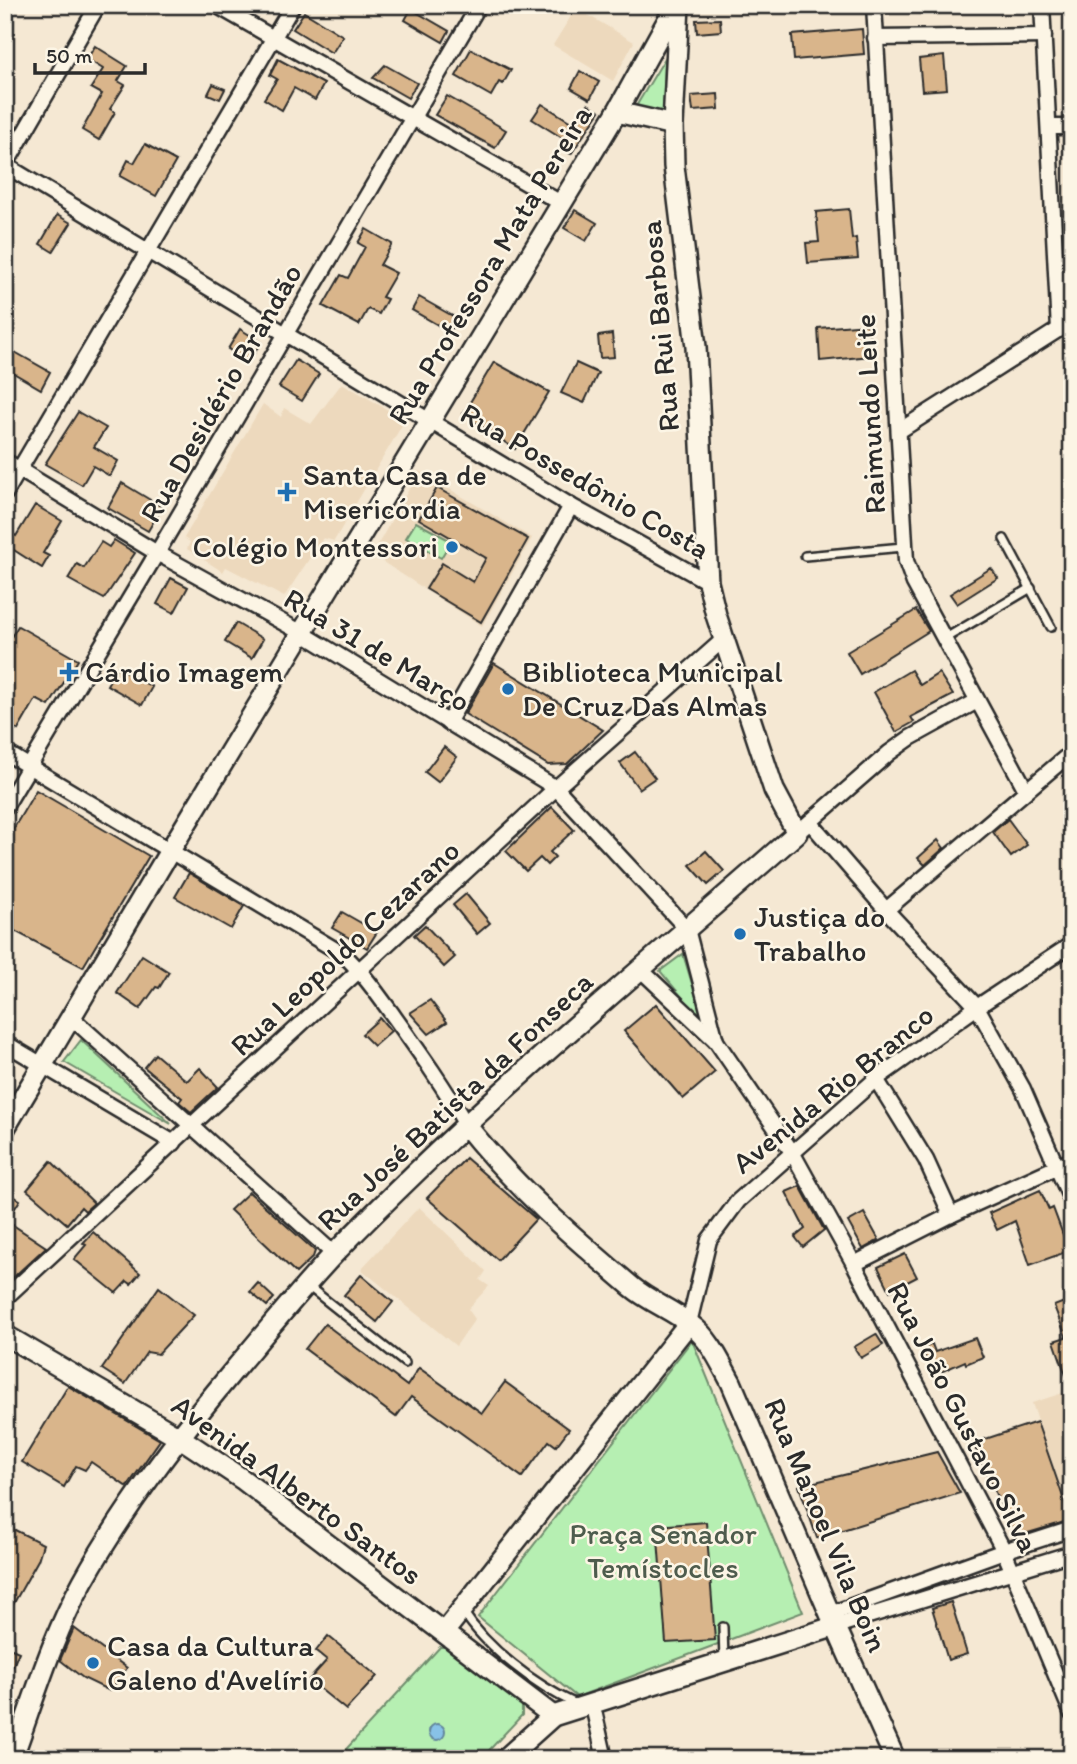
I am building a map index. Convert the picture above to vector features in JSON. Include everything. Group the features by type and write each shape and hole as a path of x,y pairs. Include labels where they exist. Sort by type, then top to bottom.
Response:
{"street":[{"path":"5,165 98,5"},
{"path":"216,5 561,203"},
{"path":"5,494 293,5"},
{"name":"Rua Desidério Brandão","path":"5,807 158,553 479,5"},
{"name":"Rua Professora Mata Pereira","path":"5,1128 617,112 677,5"},
{"name":"Rua Rui Barbosa","path":"677,5 674,166 696,347 708,582 774,790 804,827"},
{"name":"Raimundo Leite","path":"874,5 905,561 914,583 1026,790"},
{"path":"1042,5 1064,287 1059,330"},
{"path":"875,38 1044,36"},
{"path":"617,112 673,125"},
{"path":"1050,127 1072,127"},
{"name":"Rua Possedônio Costa","path":"5,165 571,506 708,582"},
{"path":"899,430 1072,321"},
{"name":"Rua 31 de Março","path":"5,461 158,553 302,634 556,788 687,929"},
{"path":"448,723 571,506"},
{"name":"Rua Leopoldo Cezarano","path":"5,1298 556,788 724,639"},
{"path":"977,701 909,738 804,827 977,1007 1009,1060 1072,1202"},
{"path":"5,752 328,944 360,970 447,1092 466,1125"},
{"path":"886,910 1072,752"},
{"name":"Rua José Batista da Fonseca","path":"12,1759 60,1627 78,1591 120,1523 179,1437 307,1285 334,1254 466,1125 804,827"},
{"path":"687,929 716,1041"},
{"name":"Avenida Rio Branco","path":"690,1323 709,1240 738,1201 876,1079 1072,944"},
{"path":"640,969 716,1041"},
{"path":"72,1018 334,1254"},
{"name":"Rua João Gustavo Silva","path":"716,1041 792,1152 854,1264 1004,1550 1072,1714"},
{"path":"5,1043 174,1143"},
{"path":"876,1079 926,1160 951,1215"},
{"name":"Rua Manoel Vila Boin","path":"466,1125 491,1157 557,1223 636,1290 690,1323 712,1347 732,1382 895,1759"},
{"path":"854,1264 951,1215 1072,1160"},
{"path":"554,1716 444,1632 690,1323"},
{"name":"Avenida Alberto Santos","path":"5,1335 179,1437 242,1479 444,1632"},
{"path":"505,1759 554,1716 724,1661 1004,1550 1072,1529"},
{"path":"833,1620 1014,1572 1072,1553"},
{"path":"586,1704 606,1759"}],"lane":[{"path":"1004,539 1051,627"},
{"path":"805,556 903,547"},
{"path":"944,639 1031,589"},
{"path":"307,1285 405,1363"},
{"path":"462,1610 471,1625 535,1681 552,1693 586,1704"},
{"path":"723,1627 724,1661"}],"shaded area":[{"path":"576,8 634,42 613,81 553,45"},
{"name":"Santa Casa de Misericórdia","path":"342,383 405,420 334,541 323,538 284,597 226,567 223,572 187,549 190,542 184,538 263,404 281,417 284,408 311,424"},
{"name":"Colégio Montessori","path":"419,471 532,538 482,626 372,555"},
{"path":"419,1207 486,1271 480,1280 489,1286 468,1309 475,1319 456,1346 361,1269"},
{"path":"1072,1390 1072,1522 1032,1403"}],"green space":[{"path":"665,58 663,118 635,108"},
{"path":"416,522 451,541 441,558 406,538"},
{"path":"683,954 704,1023 660,971"},
{"path":"81,1040 171,1124 64,1062"},
{"name":"Praça Senador Temístocles","path":"692,1340 803,1612 577,1697 478,1617"},
{"path":"440,1647 450,1647 522,1705 522,1715 481,1759 337,1759"}],"water":[{"path":"434,1724 440,1724 445,1732 443,1738 434,1740 429,1735 429,1729"}],"building":[{"path":"411,9 449,31 443,42 405,20"},
{"path":"304,12 343,36 332,53 293,29"},
{"path":"720,19 721,31 697,33 696,20"},
{"path":"862,29 864,54 794,60 792,35"},
{"path":"95,46 127,66 118,81 125,85 110,109 115,112 99,140 82,130 102,94 91,88 103,69 87,59"},
{"path":"471,49 511,70 503,84 499,82 491,96 456,76"},
{"path":"944,56 947,89 922,91 919,59"},
{"path":"278,59 324,84 315,100 294,88 282,110 264,99 277,79 270,75"},
{"path":"385,65 417,83 408,98 373,78"},
{"path":"580,71 599,82 590,99 571,88"},
{"path":"213,84 225,89 220,99 208,94"},
{"path":"718,94 719,109 693,111 691,96"},
{"path":"447,96 506,130 495,148 435,115"},
{"path":"542,104 576,125 588,104 600,111 571,154 562,149 567,141 532,119"},
{"path":"145,144 176,161 156,196 120,176 128,160 134,163"},
{"path":"849,209 852,239 856,238 858,259 808,263 806,243 819,242 816,212"},
{"path":"575,210 597,223 586,241 564,228"},
{"path":"57,215 71,223 53,252 40,244"},
{"path":"366,229 392,244 380,265 396,273 382,297 387,299 379,314 368,309 359,325 323,306 341,275 348,278 365,247 358,243"},
{"path":"419,297 458,319 450,332 412,310"},
{"path":"868,324 871,356 820,361 818,328"},
{"path":"240,329 261,342 249,362 228,349"},
{"path":"612,334 614,357 600,358 598,336"},
{"path":"13,351 50,372 41,389 5,368 5,363"},
{"path":"296,360 319,374 302,401 279,387"},
{"path":"494,362 549,392 515,449 463,414"},
{"path":"576,363 598,373 584,403 561,393"},
{"path":"78,412 106,428 94,447 118,461 110,476 93,466 82,485 45,464"},
{"path":"122,483 162,507 148,531 108,508"},
{"path":"437,488 528,539 481,622 426,589 442,563 473,582 486,558 419,519"},
{"path":"35,505 62,521 43,553 49,556 42,568 6,545 13,534 16,536"},
{"path":"114,540 135,553 104,599 68,579 77,564 84,568 101,542 109,547"},
{"path":"991,568 998,578 957,604 950,594"},
{"path":"171,578 188,587 174,613 157,604"},
{"path":"916,610 929,631 860,674 847,652"},
{"path":"236,623 263,639 252,658 225,642"},
{"path":"18,626 78,660 49,706 36,699 18,730 5,722 5,647"},
{"name":"Biblioteca Municipal De Cruz Das Almas","path":"494,663 603,730 567,764 548,765 465,714"},
{"path":"117,667 152,687 142,705 107,685"},
{"path":"911,670 920,685 939,673 953,695 911,717 914,722 896,732 874,692"},
{"path":"444,747 457,757 438,782 425,772"},
{"path":"635,752 655,778 639,789 620,763"},
{"path":"36,790 149,856 83,967 5,926 5,843"},
{"path":"552,807 574,830 550,852 555,857 547,865 540,858 526,871 506,851"},
{"path":"1008,819 1027,845 1011,857 993,832"},
{"path":"938,840 944,848 925,865 918,858"},
{"path":"706,851 724,871 708,885 690,865"},
{"path":"189,873 244,906 231,929 175,897"},
{"path":"466,894 490,923 477,934 453,905"},
{"path":"342,912 377,932 367,948 332,928"},
{"path":"425,925 455,957 444,967 414,935"},
{"path":"142,955 169,972 140,1009 117,993"},
{"path":"430,1000 447,1022 429,1034 410,1013"},
{"path":"656,1004 715,1072 683,1099 624,1031"},
{"path":"380,1018 391,1031 374,1046 362,1034"},
{"path":"155,1054 187,1081 200,1068 218,1087 191,1112 179,1102 182,1098 144,1067"},
{"path":"466,1158 536,1219 498,1260 427,1198"},
{"path":"51,1161 94,1203 85,1211 81,1207 67,1224 27,1190"},
{"path":"800,1186 824,1230 803,1247 795,1237 805,1229 786,1192"},
{"path":"1040,1190 1049,1210 1053,1208 1069,1251 1030,1265 1015,1221 997,1230 989,1213"},
{"path":"5,1191 20,1200 7,1221 46,1247 5,1285"},
{"path":"249,1192 315,1251 313,1257 296,1273 230,1210"},
{"path":"864,1213 879,1240 863,1249 848,1222"},
{"path":"93,1232 140,1273 131,1284 127,1281 116,1293 74,1259"},
{"path":"905,1254 917,1277 890,1291 878,1267"},
{"path":"361,1275 393,1302 377,1322 344,1295"},
{"path":"258,1283 274,1298 267,1306 250,1292"},
{"path":"159,1287 194,1315 158,1354 147,1352 125,1384 102,1369"},
{"path":"1072,1299 1070,1387 1054,1341 1066,1337 1054,1306"},
{"path":"325,1324 407,1386 419,1368 482,1413 505,1382 569,1429 556,1446 549,1441 522,1477 411,1397 396,1417 305,1349"},
{"path":"876,1334 883,1345 861,1358 854,1347"},
{"path":"975,1338 983,1357 966,1364 965,1361 934,1375 921,1349 932,1344 935,1352"},
{"path":"68,1386 160,1440 127,1487 91,1462 85,1470 76,1466 64,1487 22,1462"},
{"path":"1037,1422 1071,1520 1015,1537 973,1443"},
{"path":"937,1452 960,1493 817,1538 799,1486"},
{"path":"706,1522 715,1640 666,1643 657,1526"},
{"path":"5,1525 43,1544 38,1560 5,1619"},
{"path":"951,1602 967,1654 948,1660 932,1608"},
{"name":"Casa da Cultura Galeno d'Avelírio","path":"74,1628 127,1668 110,1691 83,1678 60,1660"},
{"path":"328,1636 377,1676 346,1710 309,1680 327,1660 316,1651"},
{"path":"5,1646 19,1652 5,1684"}],"place":[{"name":"Santa Casa de Misericórdia","path":"287,492"},
{"name":"Colégio Montessori","path":"452,547"},
{"name":"Cárdio Imagem","path":"69,672"},
{"name":"Biblioteca Municipal De Cruz Das Almas","path":"508,689"},
{"name":"Justiça do Trabalho","path":"740,934"},
{"name":"Casa da Cultura Galeno d'Avelírio","path":"93,1663"}]}
